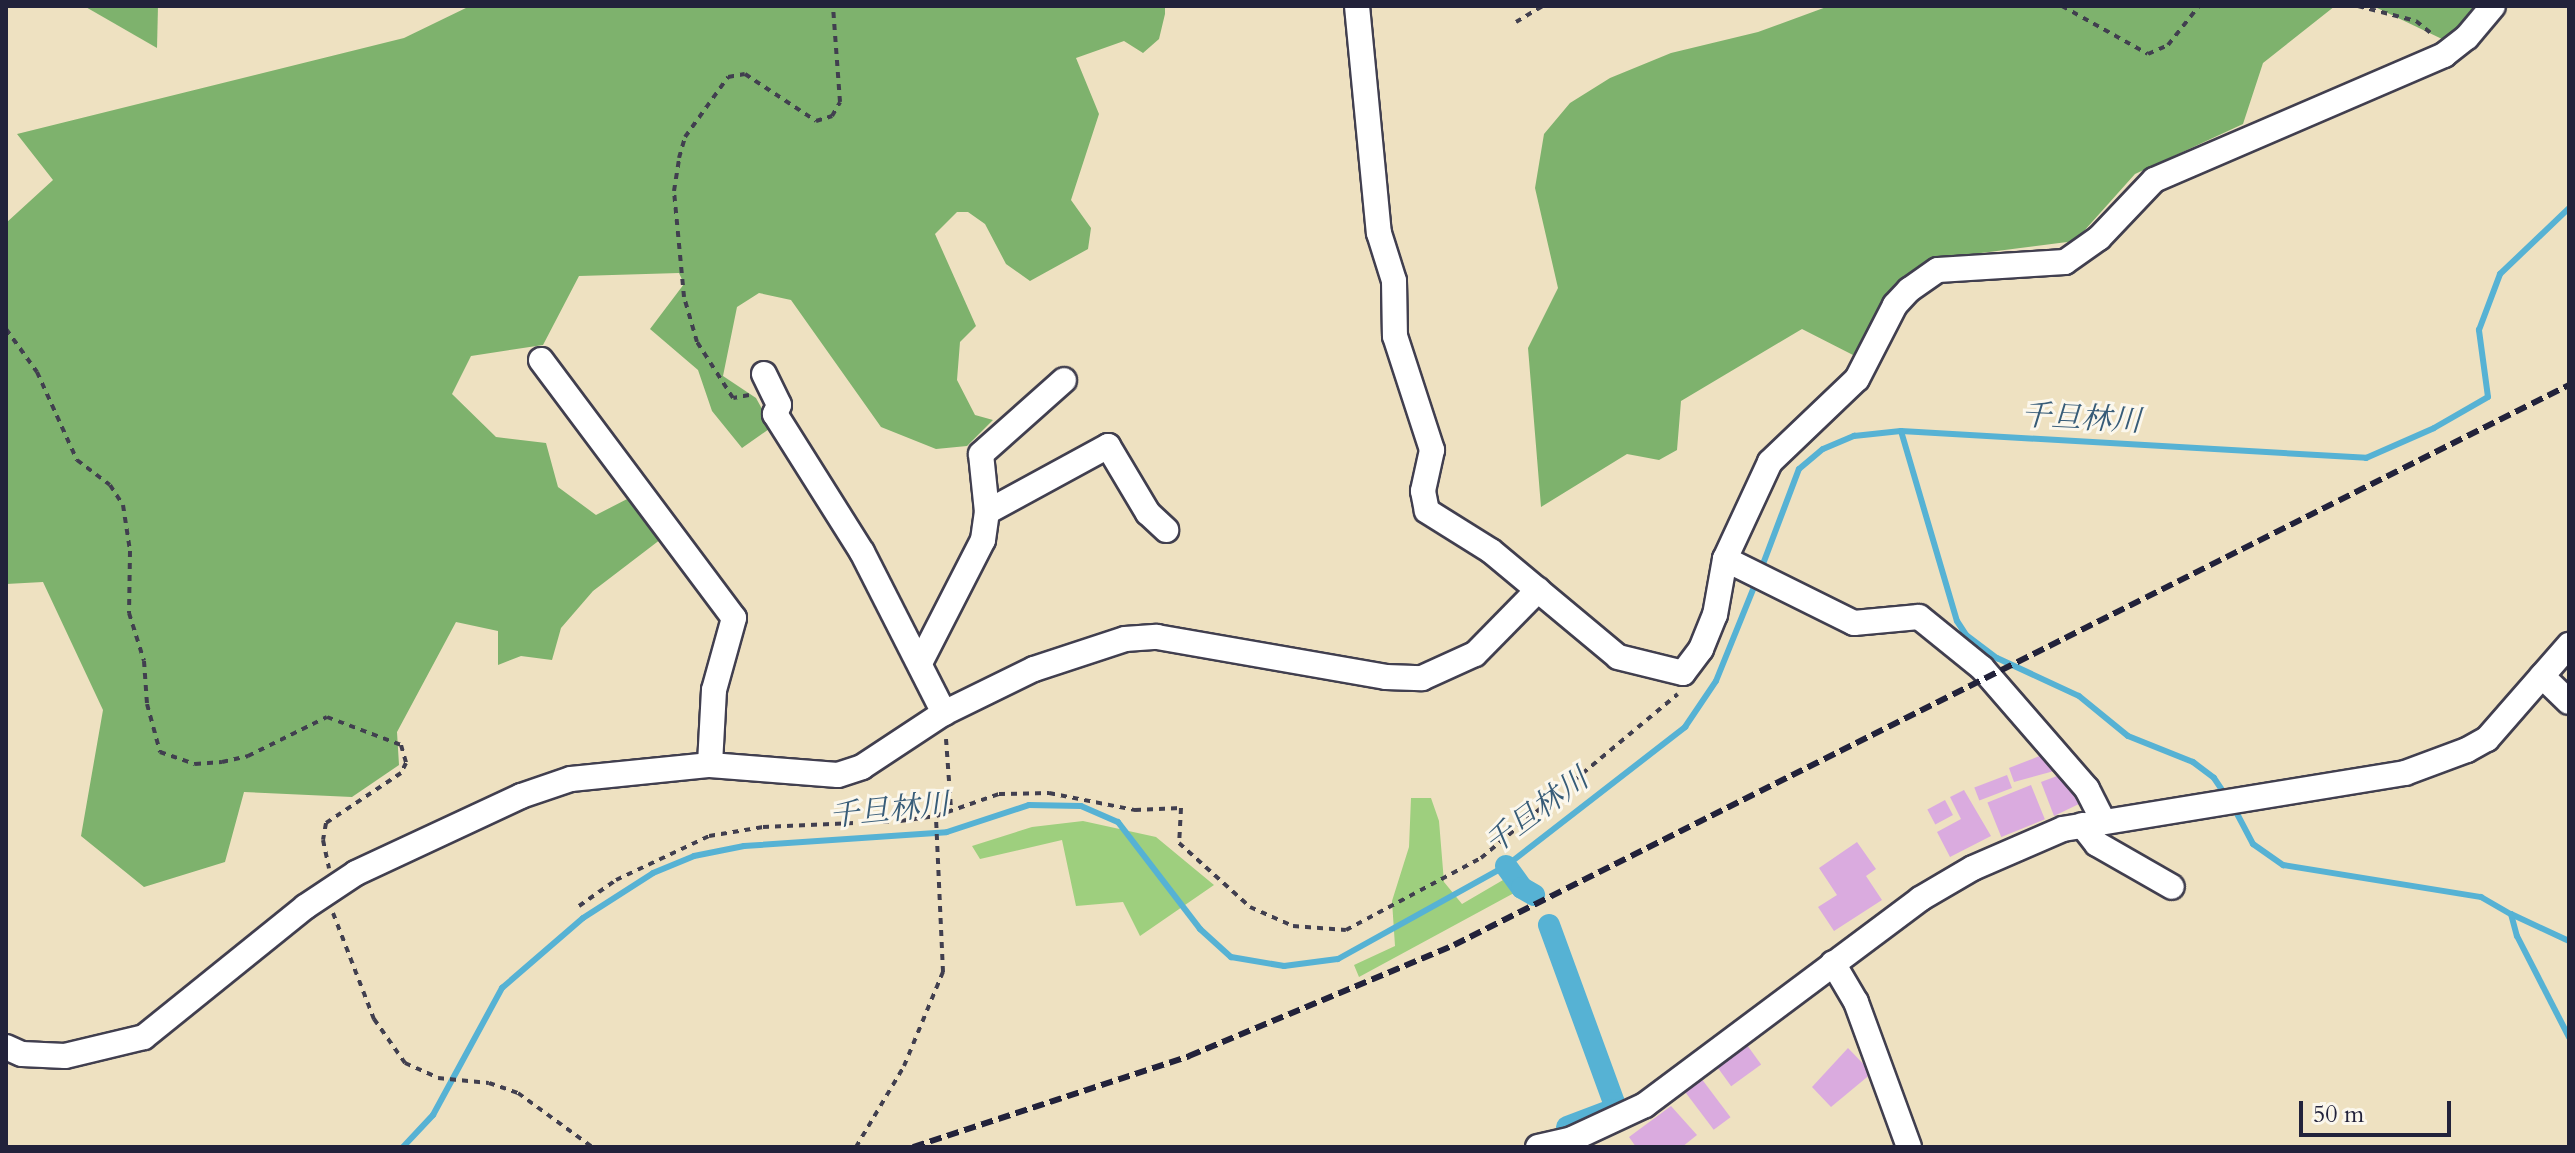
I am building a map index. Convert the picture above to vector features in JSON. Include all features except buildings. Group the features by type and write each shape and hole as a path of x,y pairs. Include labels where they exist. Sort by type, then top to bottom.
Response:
{"street":[{"path":"1357,6 1379,233 1394,281 1395,336 1432,450 1423,491 1427,511 1491,551 1618,657 1683,673 1701,649 1715,615 1725,559 1770,462 1857,379 1895,305 1909,290 1938,270 2065,262 2099,238 2154,180 2444,55 2467,37 2493,6"},
{"path":"541,360 734,618 714,690 710,765"},
{"path":"764,374 778,408 775,414 862,552 885,606 921,661 944,713"},
{"path":"921,661 983,540 987,512 981,454 1064,380"},
{"path":"987,512 1108,446 1148,513 1166,530"},
{"path":"1725,559 1854,623 1919,617 1982,668 2087,789 2097,844 2172,887"},
{"path":"6,1047 22,1054 65,1056 144,1037 356,873 494,809 571,779 710,765 838,775 862,767 944,713 1034,669 1125,639 1157,637 1386,677 1422,678 1475,654 1538,590"},
{"path":"1538,1147 1572,1143 1645,1105 1833,963 1973,868 2093,823 2405,773 2467,750 2487,739 2569,645"},
{"path":"2542,676 2569,702"},
{"path":"1833,963 1856,1002 1909,1147"}],"path":[{"path":"778,408 757,394 733,398 697,342 675,252 674,191 685,137 728,77 745,74 794,111 816,121 832,116 840,102 833,6"},
{"path":"1516,22 1543,6"},
{"path":"2062,6 2148,54 2168,45 2199,6"},
{"path":"2358,6 2416,21 2444,55"},
{"path":"6,329 37,372 77,460 110,485 123,505 130,551 129,613 144,661 147,704 160,752 195,764 222,762 248,756 327,717 401,745 406,763 401,773 326,823 323,840 331,890 382,1032 405,1063 438,1078 489,1083 518,1093 592,1147"},
{"path":"579,906 616,880 709,836 936,817 977,799 1023,792 1086,797 1135,810 1181,808 1179,843 1261,915 1293,926 1346,930 1481,858 1511,836 1673,703 1683,673"},
{"path":"944,713 951,810"},
{"path":"856,1147 904,1066 943,972 936,817"}],"green space":[{"path":"84,6 158,6 157,48"},
{"path":"470,6 1165,6 1165,14 1159,39 1143,53 1124,41 1076,58 1099,114 1071,200 1091,228 1088,249 1030,281 1006,264 985,224 968,212 957,212 935,234 976,326 960,342 957,380 975,415 993,420 967,446 936,449 881,427 791,300 759,293 737,307 723,376 756,398 772,427 742,448 712,411 698,370 650,329 684,284 679,273 579,276 543,345 471,356 452,394 496,437 546,443 558,487 596,515 633,496 665,536 593,591 561,628 552,660 521,656 498,665 498,631 456,622 397,732 399,765 352,797 244,792 225,862 144,887 81,836 103,710 43,582 6,584 6,223 53,180 17,134 404,38"},
{"path":"1829,6 2335,6 2263,63 2243,124 2135,174 2075,241 1942,258 1898,285 1853,355 1802,329 1681,401 1677,450 1659,460 1627,454 1541,507 1528,348 1558,288 1535,188 1544,134 1570,103 1610,78 1671,53 1758,32"},
{"path":"2373,6 2485,6 2480,19 2442,39"},
{"path":"1411,798 1431,798 1439,821 1444,882 1462,904 1503,880 1514,893 1359,977 1354,965 1395,946 1392,901 1409,847"},
{"path":"1083,821 1156,837 1214,885 1140,936 1123,902 1076,906 1062,840 980,859 972,846 1032,827"}],"waterway":[{"name":"千旦林川","path":"1760,572 1799,469 1823,449 1854,436 1901,431 2366,458 2434,428 2488,397 2479,330 2500,274 2569,208"},
{"path":"1901,431 1957,621 1966,635 1997,658 2079,696 2128,736 2193,762 2214,778 2227,797"},
{"name":"千旦林川","path":"403,1147 433,1115 502,988 583,918 653,873 694,856 744,846 947,832 1029,805 1081,806 1118,822 1200,929 1231,957 1284,966 1338,959 1506,866 1685,727 1716,681 1756,582"},
{"path":"2233,806 2253,844 2283,865 2481,897 2511,914 2517,936 2569,1037"},
{"path":"1506,866 1522,888 1534,895"},
{"path":"2511,914 2569,941"},
{"path":"1549,925 1614,1103 1612,1110 1567,1127"}],"railway":[{"path":"913,1147 1189,1056 1454,945 2569,385"}]}
